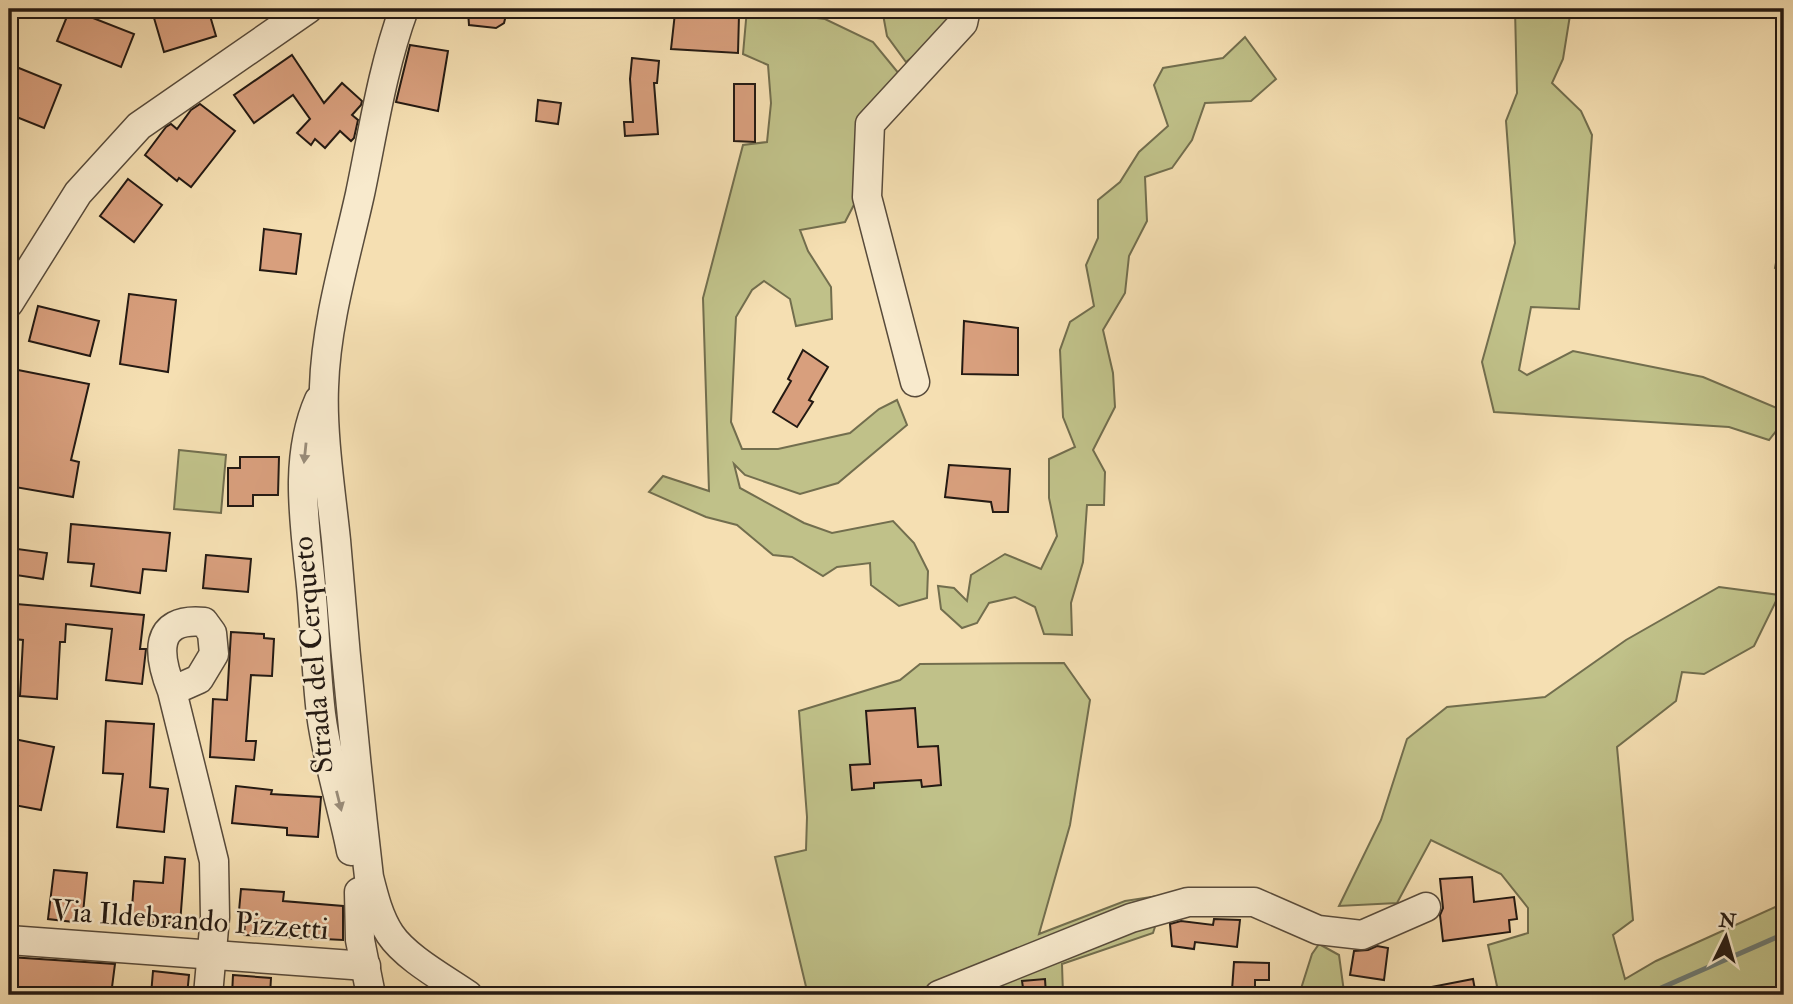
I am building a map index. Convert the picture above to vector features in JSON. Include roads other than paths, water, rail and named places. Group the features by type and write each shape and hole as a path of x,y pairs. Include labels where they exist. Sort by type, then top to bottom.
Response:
{"street":[{"path":"9,303 78,193 139,126 308,9"},
{"name":"Strada del Cerqueto","path":"404,9 383,74 342,268 326,359 324,388 341,602 369,877 379,913 391,936 411,955 468,995"},
{"path":"915,382 867,197 870,124 963,23 966,9"},
{"name":"Strada del Cerqueto","path":"324,388 312,415 306,439 303,474 304,517 321,714 359,892 360,940 371,995"},
{"path":"172,691 214,861 215,917 208,995"},
{"name":"Strada del Cerqueto","path":"359,892 366,903 379,913"},
{"path":"939,995 1132,918 1188,902 1254,902 1318,930 1362,935 1426,907"},
{"name":"Via Ildebrando Pizzetti","path":"9,940 366,967"}],"waterway":[{"path":"1645,995 1784,934"}]}
